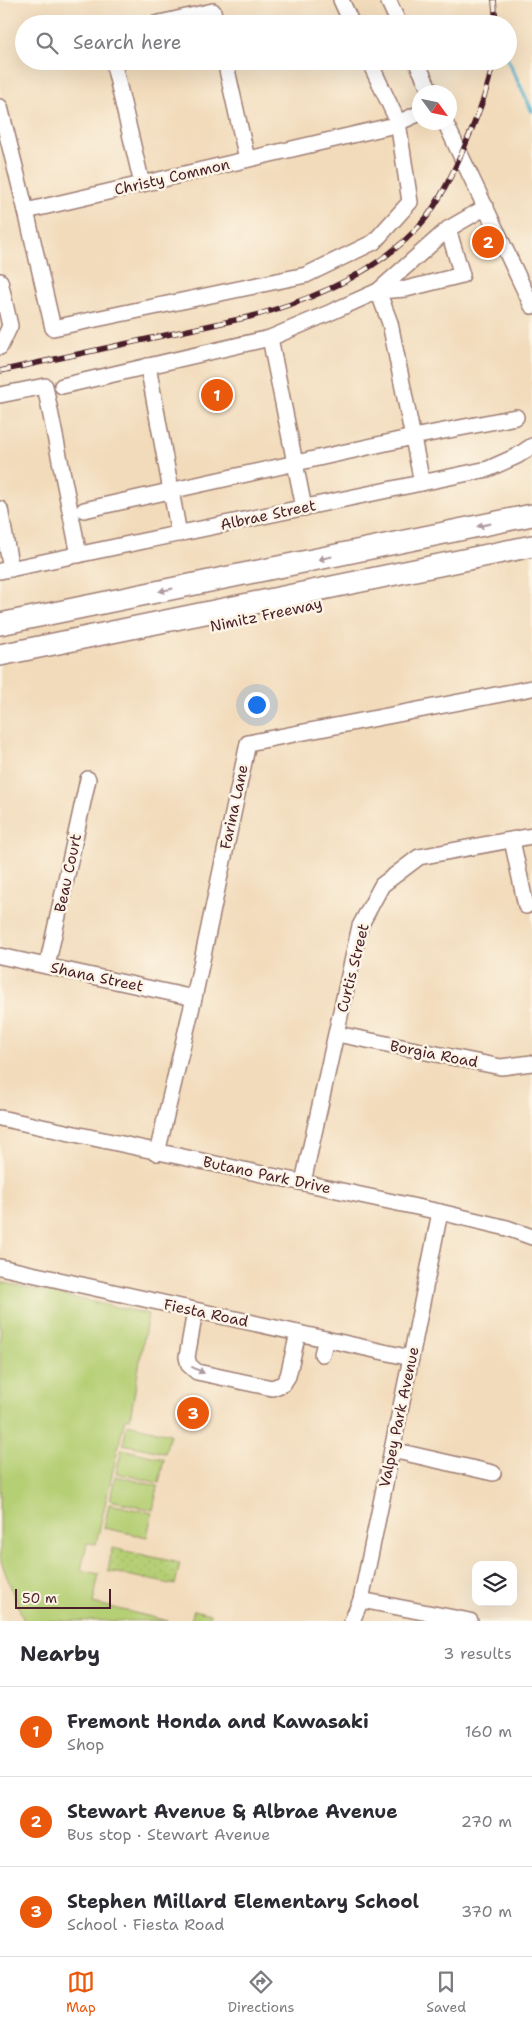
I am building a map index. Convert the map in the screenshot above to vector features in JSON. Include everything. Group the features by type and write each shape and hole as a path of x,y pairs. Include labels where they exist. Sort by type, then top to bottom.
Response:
{"highway":[{"path":"0,624 532,515"},
{"path":"0,656 532,546"},
{"name":"Nimitz Freeway","path":"0,670 532,560"}],"street":[{"path":"341,0 348,15"},
{"path":"388,0 395,15"},
{"path":"195,15 213,11 214,15"},
{"path":"115,70 142,184"},
{"path":"227,70 247,159"},
{"path":"0,107 53,328 306,275 374,242 410,202 398,122 373,70"},
{"path":"420,70 428,85"},
{"name":"Christy Common","path":"26,211 391,126 412,116"},
{"path":"449,130 530,296"},
{"path":"62,386 270,338 378,291 448,229 486,207"},
{"path":"378,291 406,289 462,275 448,229"},
{"path":"0,281 10,326 0,347"},
{"path":"378,291 390,323 422,483"},
{"path":"270,338 304,508"},
{"path":"148,366 180,534"},
{"path":"0,395 45,386 78,554"},
{"path":"84,510 413,437 516,418"},
{"name":"Albrae Street","path":"6,570 488,469 517,456 532,446"},
{"path":"0,509 6,570"},
{"name":"Farina Lane","path":"157,1153 194,998 248,744 532,688"},
{"name":"Beau Court","path":"47,966 88,779"},
{"name":"Curtis Street","path":"303,1182 360,926 382,885 419,857 532,836"},
{"path":"512,840 526,906"},
{"name":"Shana Street","path":"0,956 194,998"},
{"name":"Borgia Road","path":"337,1034 501,1067 532,1063"},
{"name":"Butano Park Drive","path":"0,1118 440,1212 507,1228 532,1237"},
{"name":"Valpey Park Avenue","path":"352,1621 361,1600 440,1212"},
{"name":"Fiesta Road","path":"0,1267 298,1333 324,1347 411,1358"},
{"path":"196,1311 187,1357 189,1365 197,1372 272,1388 283,1384 288,1376 298,1333"},
{"path":"392,1450 493,1473"},
{"path":"361,1600 470,1621"}],"green space":[{"path":"0,1282 148,1314 130,1419 125,1418 96,1544 87,1543 81,1570 99,1574 93,1603 168,1621 24,1621 0,1559"},
{"path":"127,1424 170,1434 165,1453 123,1444"},
{"path":"122,1449 164,1459 159,1483 116,1473"},
{"path":"115,1476 158,1486 153,1510 110,1500"},
{"path":"109,1504 152,1513 147,1537 104,1528"},
{"path":"112,1548 180,1563 175,1585 108,1571"},
{"path":"194,1610 210,1614 209,1621 191,1621"}],"waterway":[{"path":"513,70 532,111"}],"railway":[{"path":"494,0 495,15"},
{"path":"0,371 249,317 298,302 346,281 368,268 390,253 409,236 426,218 437,202 464,148 485,95 491,70"}],"place":[{"name":"Stewart Avenue & Albrae Avenue","path":"488,242"},
{"name":"Fremont Honda and Kawasaki","path":"217,395"},
{"name":"Stephen Millard Elementary School","path":"193,1413"}]}
